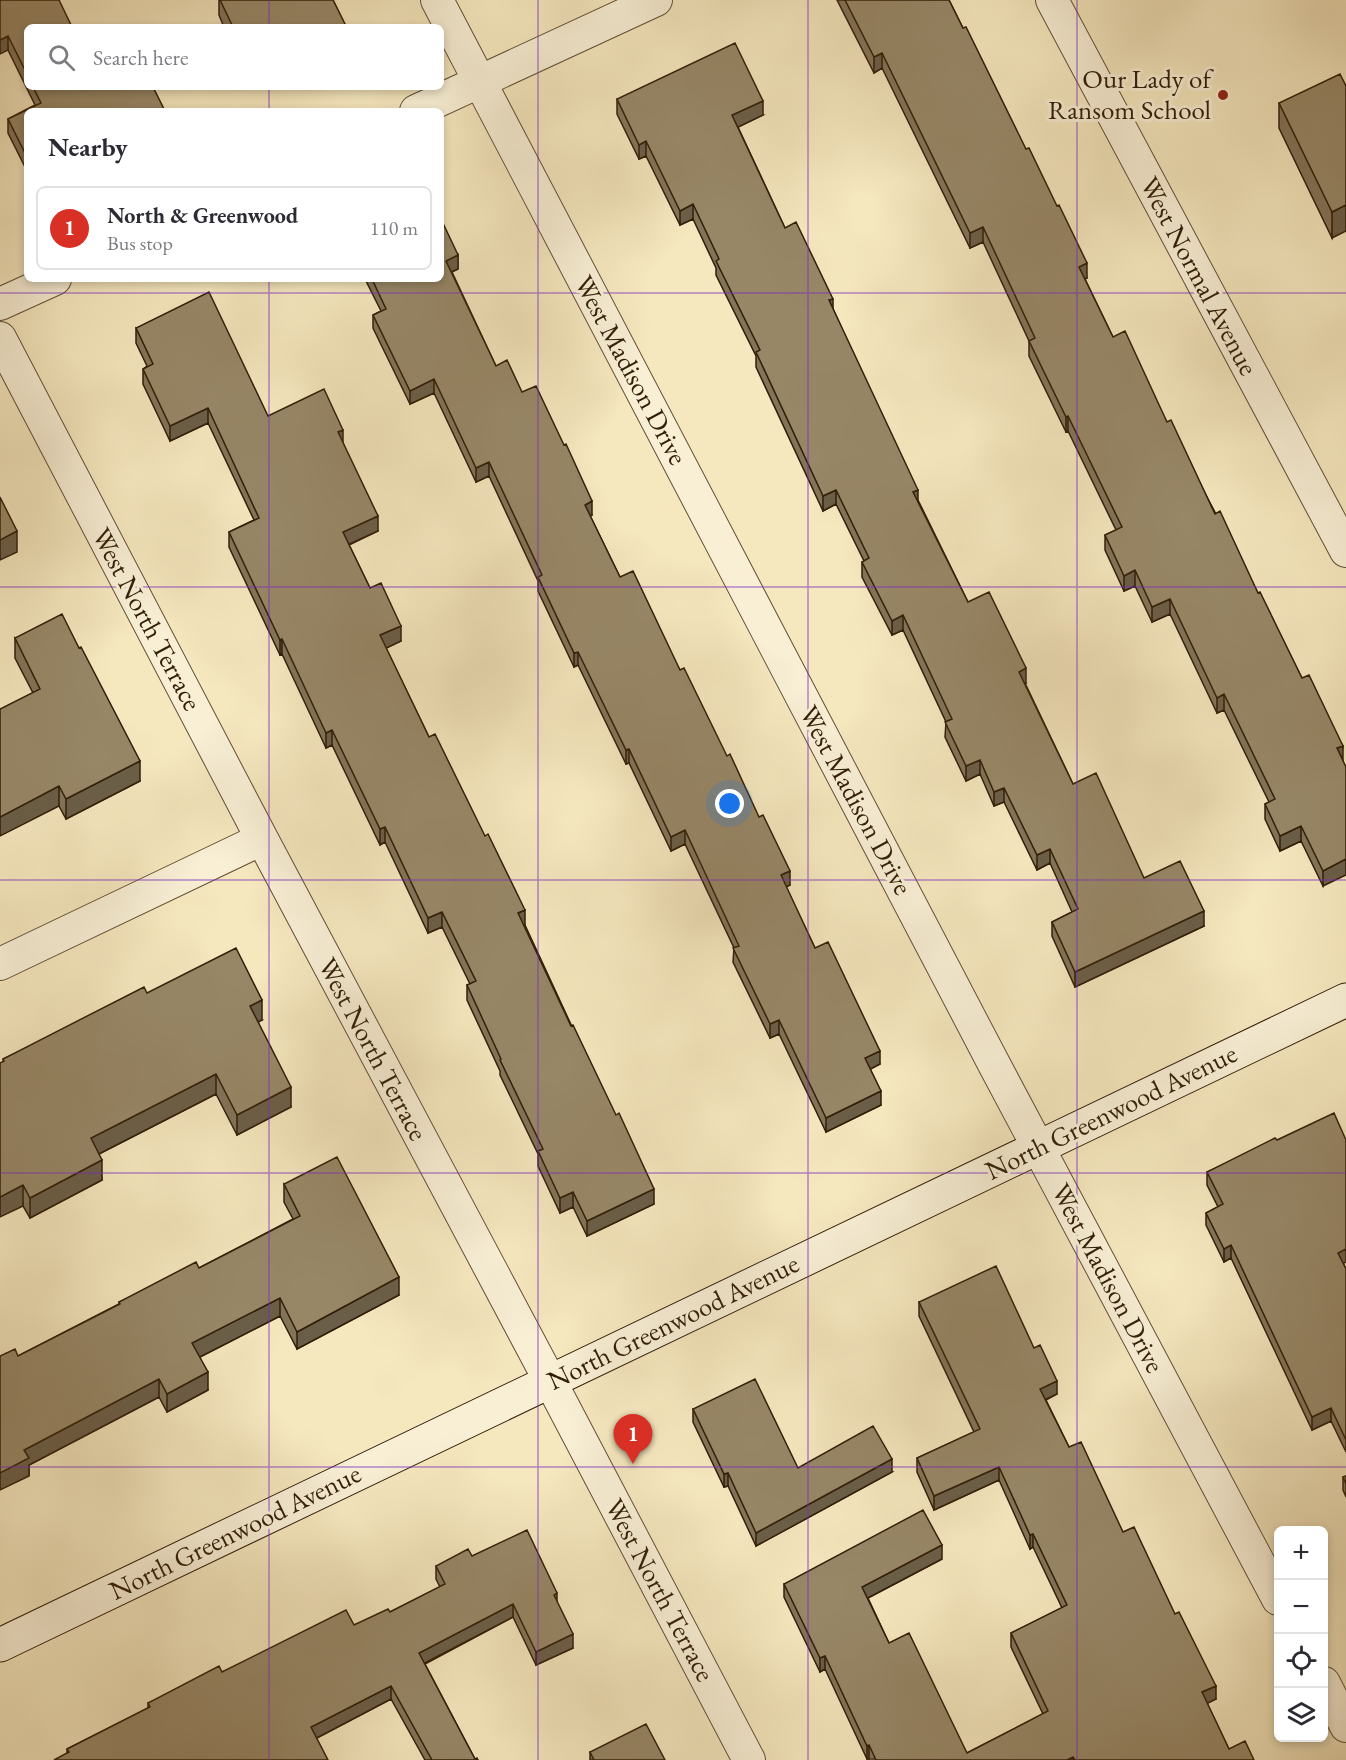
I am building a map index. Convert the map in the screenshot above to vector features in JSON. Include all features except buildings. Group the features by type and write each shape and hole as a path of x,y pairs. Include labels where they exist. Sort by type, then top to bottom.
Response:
{"main road":[{"name":"North Greenwood Avenue","path":"0,1645 1346,1000"}],"street":[{"name":"West Madison Drive","path":"437,0 1038,1147 1274,1591"},
{"path":"422,108 656,0"},
{"name":"West Normal Avenue","path":"1052,0 1346,551"},
{"path":"0,304 48,282"},
{"name":"West North Terrace","path":"0,338 749,1760"},
{"path":"0,964 262,839"},
{"path":"1326,1688 1346,1726"}],"place":[{"name":"Our Lady of Ransom School","path":"1223,95"},
{"name":"North & Greenwood","path":"633,1464"}]}
